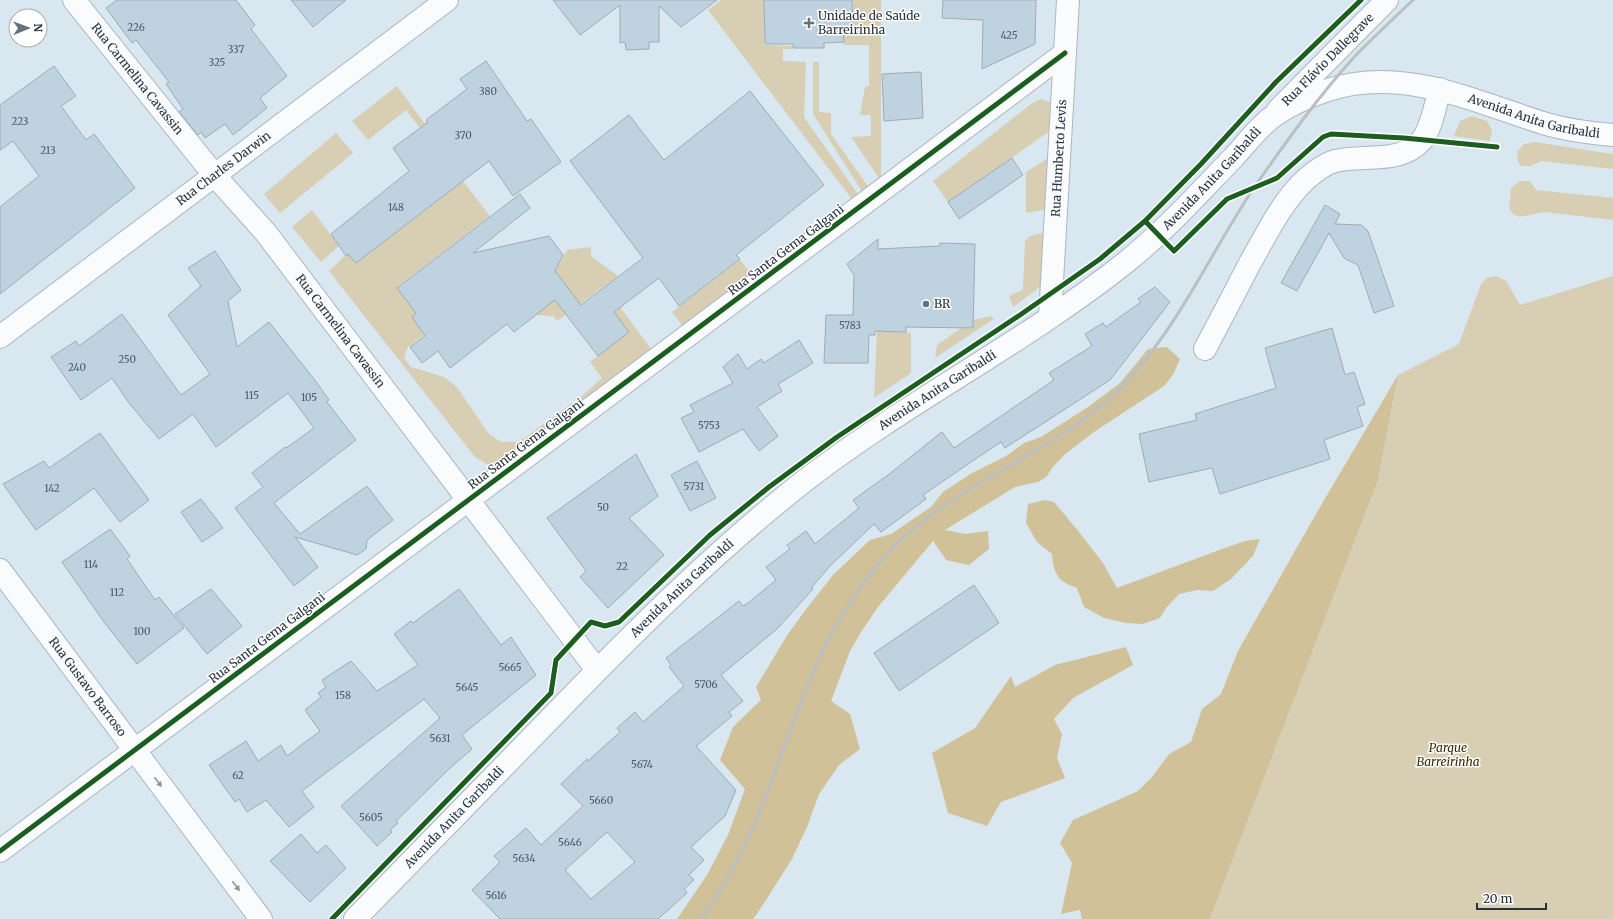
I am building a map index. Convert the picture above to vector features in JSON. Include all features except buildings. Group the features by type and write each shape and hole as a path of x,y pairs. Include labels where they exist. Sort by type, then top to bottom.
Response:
{"street":[{"name":"Rua Carmelina Cavassin","path":"74,0 215,176 266,233 597,670"},
{"name":"Rua Charles Darwin","path":"0,337 447,0"},
{"name":"Rua Humberto Levis","path":"1050,317 1068,0"},
{"name":"Rua Flávio Dallegrave","path":"1270,119 1387,0"},
{"name":"Rua Santa Gema Galgani","path":"0,851 1065,53"},
{"name":"Avenida Anita Garibaldi","path":"355,919 597,670 714,557 805,480 866,436 1050,317 1127,262 1155,238 1270,119 1301,101 1326,90 1352,84 1397,82 1440,89 1550,125 1613,136"},
{"path":"1205,349 1263,240 1290,198 1305,181 1319,169 1334,161 1390,156 1411,148 1422,140 1428,128 1440,89"},
{"name":"Rua Gustavo Barroso","path":"0,570 261,919"}],"green space":[{"path":"721,0 775,0 764,2 764,45 792,46 792,49 783,49 783,61 806,62 804,117 860,197 854,202 708,10"},
{"path":"853,0 881,0 881,181 851,137 871,136 871,115 860,115 865,87 869,86 869,45 844,45 844,31 853,30"},
{"path":"813,62 819,62 819,112 831,113 831,134 870,189 863,193 813,114"},
{"path":"397,86 425,124 420,128 406,110 368,140 352,121"},
{"path":"1041,99 1049,102 1053,106 1051,127 1047,133 948,202 933,181 1031,104"},
{"path":"1472,116 1487,121 1492,130 1490,141 1454,136 1460,121"},
{"path":"336,133 353,153 280,213 264,194"},
{"path":"1534,142 1613,154 1613,169 1541,161 1531,166 1521,166 1518,162 1517,152 1524,144"},
{"path":"1050,157 1048,209 1026,213 1026,172"},
{"path":"463,181 490,216 397,287 417,312 412,317 424,335 408,347 404,358 411,367 444,377 457,387 488,433 501,442 516,442 526,437 572,403 576,407 493,468 475,457 329,271 348,253 356,263"},
{"path":"1520,181 1530,181 1536,190 1613,198 1613,220 1544,212 1519,217 1513,214 1509,208 1511,188"},
{"path":"312,210 339,246 321,262 292,227"},
{"path":"1047,232 1044,284 1013,307 1010,295 1023,290 1025,241 1030,236"},
{"path":"591,247 591,256 618,276 557,321 553,316 536,315 563,282 555,271 567,250"},
{"path":"740,260 756,280 688,333 672,312"},
{"name":"Parque Barreirinha","path":"1496,276 1506,281 1520,305 1613,276 1613,919 1210,919 1378,480 1398,375 1459,344 1481,284 1487,278"},
{"path":"620,307 652,350 584,401 581,397 602,378 590,362 628,332 614,313"},
{"path":"991,316 994,319 935,358 937,345 961,328 973,329 973,320"},
{"path":"877,331 911,333 911,373 874,398"}],"shaded area":[{"path":"1167,347 1180,359 1173,375 1164,386 1094,432 1064,455 1046,477 1038,482 1015,487 945,530 965,534 988,531 989,549 969,565 946,560 933,541 878,607 850,651 831,701 850,714 860,749 839,765 819,794 807,827 792,859 753,919 677,919 707,875 728,835 745,789 720,760 733,727 761,700 756,687 788,634 833,575 870,540 891,534 931,507 943,492 972,473 1006,456 1024,443 1041,437 1088,407 1120,383 1148,349"},
{"path":"1398,375 1378,480 1210,919 1082,919 1080,910 1061,914 1072,863 1060,843 1073,820 1138,791 1152,777 1169,754 1191,742 1202,709 1221,694 1238,651 1320,507"},
{"path":"1045,500 1054,502 1075,527 1103,563 1117,588 1245,541 1260,539 1253,556 1231,579 1213,591 1197,590 1179,594 1166,608 1160,618 1143,624 1126,623 1104,618 1084,607 1077,588 1065,583 1055,572 1052,554 1037,542 1026,523 1028,504"},
{"path":"1126,647 1133,665 1073,698 1054,719 1062,734 1057,758 1065,778 1001,802 987,826 948,813 932,753 975,728 1011,676 1015,687 1055,665"}],"railway":[{"path":"701,919 722,887 740,855 756,821 795,717 824,648 844,612 868,577 895,545 927,518 961,495 1068,430 1102,405 1132,376 1166,331 1255,186 1304,118 1343,69 1413,0"}],"cycle path":[{"path":"332,919 551,693 556,660 591,622 605,626 619,622 710,535 769,487 837,437 1020,315 1100,259 1145,221 1201,164 1276,82 1361,0"},
{"path":"0,851 1065,53"},
{"path":"1145,221 1174,251 1227,199 1277,178 1323,137 1331,134 1404,138 1497,147"}],"place":[{"name":"Unidade de Saúde Barreirinha","path":"809,23"},
{"name":"BR","path":"926,304"}]}
